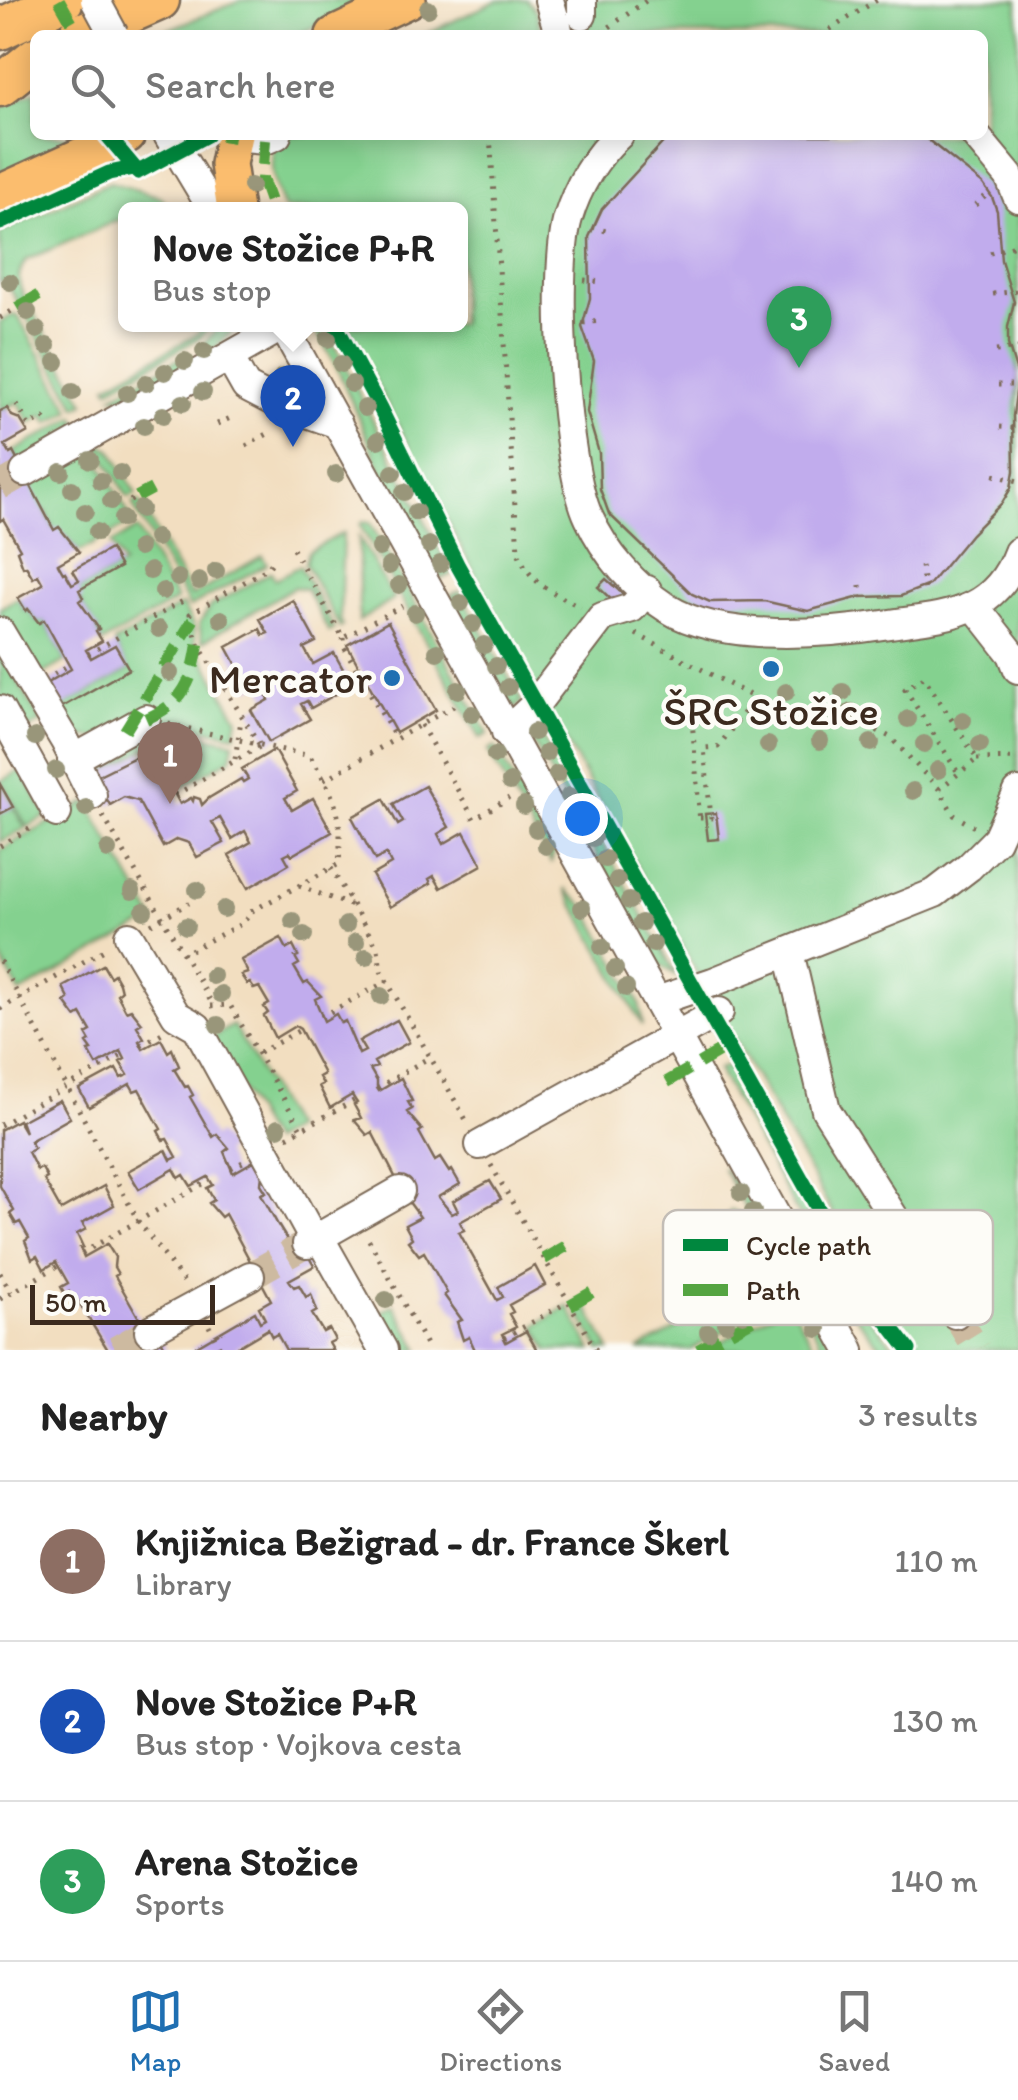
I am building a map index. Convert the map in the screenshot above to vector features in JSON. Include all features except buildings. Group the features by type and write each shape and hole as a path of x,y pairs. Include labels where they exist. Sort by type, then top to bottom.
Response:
{"highway":[{"path":"91,30 160,0"},
{"path":"0,14 54,4"},
{"path":"0,29 54,4"},
{"path":"0,71 30,58"},
{"path":"0,86 30,60"}],"main road":[{"path":"345,30 408,0"},
{"path":"233,140 228,164 234,202"},
{"path":"0,194 130,152"}],"street":[{"path":"95,0 111,30"},
{"path":"549,0 558,30"},
{"path":"171,140 208,202"},
{"path":"614,140 586,176 568,220 560,276 571,450 587,515 610,556 667,608 714,627 792,631 863,628 976,608 1010,572 1018,552"},
{"path":"979,140 1009,176 1018,198"},
{"path":"25,472 272,332"},
{"path":"285,332 772,1210"},
{"path":"229,357 246,387 338,424"},
{"path":"506,732 535,706 602,617 632,608 646,590"},
{"path":"976,608 1012,654 1018,669"},
{"path":"0,632 66,741 92,796"},
{"path":"0,710 57,813"},
{"path":"72,760 146,720"},
{"path":"657,1000 935,893 996,840 1018,792"},
{"path":"130,936 176,1015 197,1027 266,1149 311,1241 384,1350"},
{"path":"789,952 826,1110 889,1210"},
{"path":"480,1145 720,1012"},
{"path":"311,1241 400,1191"},
{"path":"150,1331 250,1276"},
{"path":"836,1325 850,1350"}],"path":[{"path":"588,17 647,0"},
{"path":"829,30 876,0"},
{"path":"490,140 518,551 525,571 538,584 777,710 868,726 890,737 939,789 954,815 996,840"},
{"path":"0,227 109,173 130,152"},
{"path":"990,253 1018,244"},
{"path":"993,294 1018,291"},
{"path":"0,318 17,308"},
{"path":"996,351 1018,348"},
{"path":"998,385 1018,385"},
{"path":"17,404 29,426 44,418 49,426"},
{"path":"217,424 236,416"},
{"path":"1000,427 1018,428"},
{"path":"246,446 271,432"},
{"path":"994,476 1018,481"},
{"path":"293,548 396,738"},
{"path":"261,746 198,644 190,614 268,568 274,560"},
{"path":"88,654 182,601"},
{"path":"343,638 402,606"},
{"path":"958,771 905,689 924,677 977,759"},
{"path":"692,719 700,821 711,818 704,748 718,747 756,698"},
{"path":"324,780 457,704"},
{"path":"235,761 241,718"},
{"path":"146,720 310,756 338,805 342,833 339,864 252,911 243,923 185,953"},
{"path":"421,725 474,819 510,798"},
{"path":"175,795 261,746"},
{"path":"939,789 977,759 1018,758"},
{"path":"92,796 214,1005 230,1005 301,1129"},
{"path":"331,868 378,949 382,971"},
{"path":"299,886 353,906"},
{"path":"0,1009 189,902"},
{"path":"0,962 138,1221 198,1304"},
{"path":"322,1017 387,981"},
{"path":"258,1054 300,1030"},
{"path":"0,1124 123,1055"},
{"path":"376,1088 430,1056"},
{"path":"231,1168 355,1100"},
{"path":"82,1253 210,1180"},
{"path":"369,1240 429,1350"},
{"path":"0,1299 58,1266"},
{"path":"0,1273 11,1293"},
{"path":"504,1338 568,1302"}],"green space":[{"path":"242,0 371,0 308,30 167,30"},
{"path":"498,0 527,0 536,11 541,30 435,30"},
{"name":"ŠRC Stožice","path":"563,0 1018,0 1018,1350 923,1350 902,1325 993,1325 993,1210 831,1210 517,656 350,332 468,332 468,202 282,202 272,164 276,140 988,140 988,30 563,30"},
{"path":"30,93 30,140 78,140 0,176 0,108"},
{"path":"110,182 161,197 164,202 118,202 118,220 26,260 19,280 26,300 19,304 5,280 0,282 0,232"},
{"path":"29,305 85,403 77,407 22,309"},
{"path":"18,316 71,410 49,423 44,415 30,423 18,402 2,410 0,406 0,322"},
{"path":"205,332 109,389 107,385"},
{"path":"214,332 232,332 205,357 200,349"},
{"path":"317,332 328,332 452,574 441,579 383,475 338,370"},
{"path":"189,353 195,363 131,399 112,396"},
{"path":"75,417 82,430 76,426 57,437 59,442 20,464 13,452"},
{"path":"96,442 111,449 136,494 128,498"},
{"path":"93,450 133,522 79,552 66,535 54,530 26,481"},
{"path":"139,501 192,596 262,556 267,564 190,607 132,504"},
{"path":"370,523 488,734 480,738 360,525"},
{"path":"137,529 177,600 102,643 98,629 79,601 79,590 123,565 111,544"},
{"path":"343,533 340,628 305,563 308,552"},
{"path":"359,537 394,599 359,621"},
{"path":"300,566 334,629 329,632 306,589 294,587 202,642 199,624 211,606 271,572 275,579"},
{"path":"460,591 522,701 515,709 451,595"},
{"path":"18,598 38,622 44,620 66,661 36,678 0,614 0,608"},
{"path":"182,605 193,625 195,644 238,719 235,735 142,716 100,739 72,735 54,711 129,670 114,643"},
{"path":"0,650 41,722 20,735 0,700"},
{"path":"534,722 677,976 657,962 526,730"},
{"path":"149,724 234,742 231,758 178,789 153,745 92,778 89,773 93,756"},
{"path":"495,747 554,852 551,862 488,751"},
{"path":"21,770 47,816 27,827 1,781"},
{"path":"87,802 154,919 20,993 0,957 0,850"},
{"path":"13,807 26,828 0,842 0,814"},
{"path":"565,889 585,906 639,1003 643,1026"},
{"path":"233,1025 293,1129 271,1142 211,1038"},
{"path":"727,1065 809,1210 796,1210 718,1069"},
{"path":"722,1167 755,1210 746,1210"},
{"path":"583,1300 610,1350 600,1350 574,1305"},
{"path":"394,1305 420,1350 391,1350 372,1317"},
{"path":"568,1306 592,1350 548,1350 535,1326"},
{"path":"683,1325 734,1325 690,1350 638,1350"},
{"path":"751,1325 802,1325 816,1350 706,1350"},
{"path":"811,1325 820,1325 834,1350 825,1350"},
{"path":"862,1325 877,1325 897,1350 884,1350"}],"tunnel":[{"path":"0,486 25,472"},
{"path":"250,1276 301,1247"},
{"path":"962,1325 977,1350"},
{"path":"116,1350 149,1331"}],"marked path":[{"path":"59,0 76,30"},
{"path":"265,140 262,179 270,202"},
{"path":"17,308 46,291"},
{"path":"137,497 152,489"},
{"path":"125,731 193,620"},
{"path":"146,719 169,706 184,690 198,644"},
{"path":"667,1082 727,1047"},
{"path":"544,1259 568,1245"},
{"path":"570,1305 594,1291"},
{"path":"698,1350 743,1325"}],"cycle path":[{"path":"111,140 138,172 198,140"},
{"path":"0,223 109,173 133,168"},
{"path":"339,332 458,566 819,1210"},
{"path":"890,1325 909,1350"}],"place":[{"name":"Arena Stožice","path":"799,368"},
{"name":"Nove Stožice P+R","path":"293,447"},
{"name":"ŠRC Stožice","path":"771,669"},
{"name":"Mercator","path":"392,678"},
{"name":"Knjižnica Bežigrad - dr. France Škerl","path":"170,804"}]}
